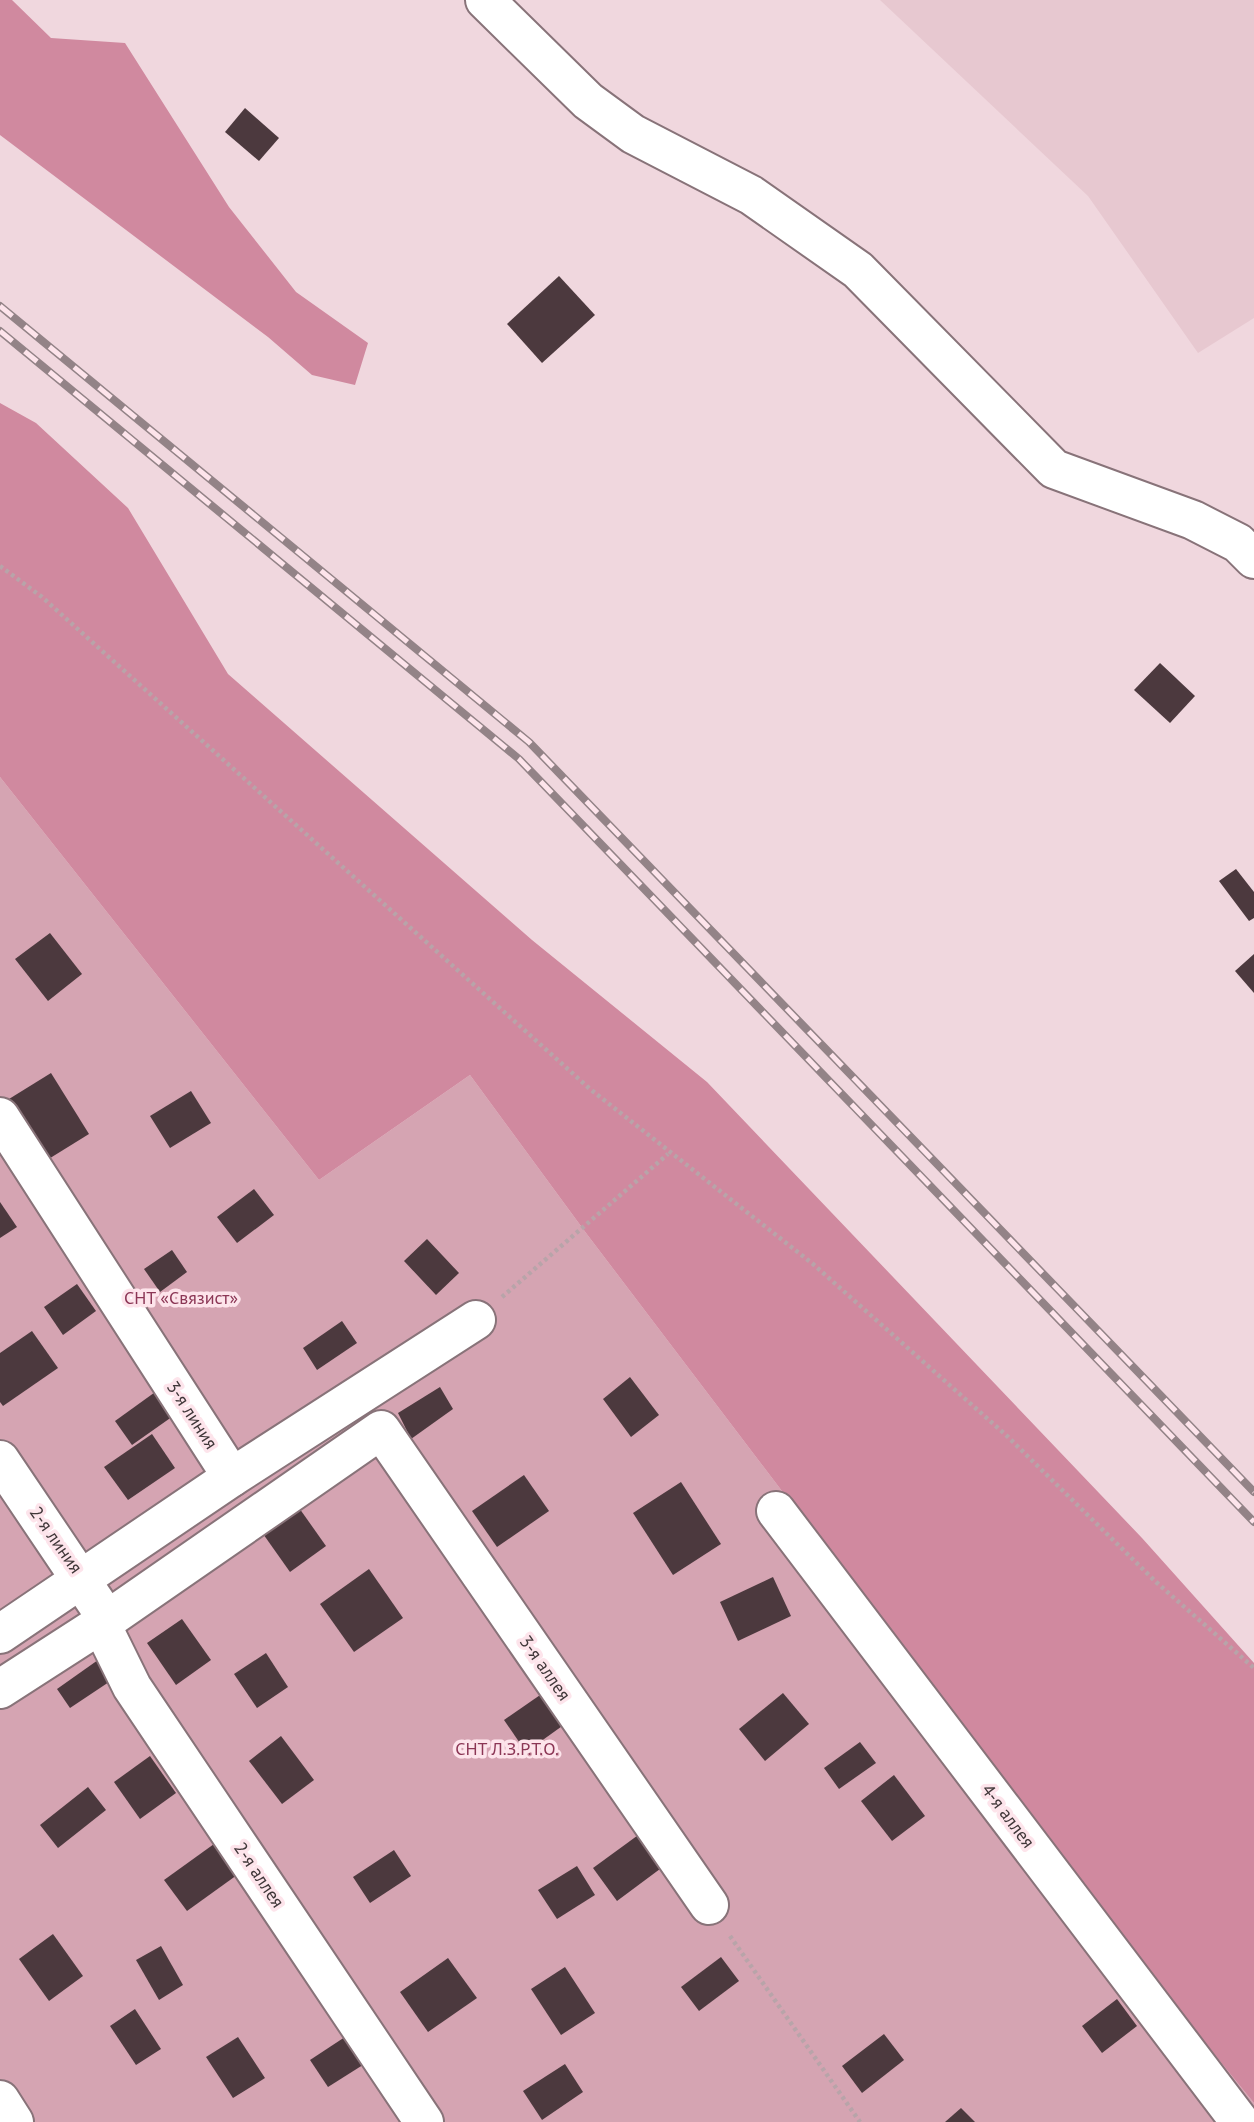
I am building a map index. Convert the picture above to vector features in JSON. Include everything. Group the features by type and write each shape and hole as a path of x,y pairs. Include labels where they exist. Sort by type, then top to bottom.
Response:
{"street":[{"path":"485,0 588,101 633,134 751,195 858,270 1054,469 1193,520 1238,543 1254,559"},
{"name":"3-я линия","path":"0,1117 232,1477"},
{"path":"0,1634 232,1477 476,1320"},
{"name":"3-я аллея","path":"101,1625 381,1430 709,1905"},
{"name":"2-я линия","path":"0,1460 82,1577 101,1609 101,1625"},
{"name":"4-я аллея","path":"776,1511 1240,2122"},
{"path":"0,1689 101,1625"},
{"name":"2-я аллея","path":"101,1625 132,1687 424,2122"},
{"path":"0,2100 14,2122"}],"path":[{"path":"0,566 42,597 590,1088 668,1154 813,1264 1007,1436 1156,1582 1254,1668"},
{"path":"476,1320 668,1154"},
{"path":"709,1905 860,2122"}],"shaded area":[{"path":"0,0 12,0 51,38 125,43 229,207 296,292 368,343 355,385 312,375 268,337 0,135"},
{"path":"880,0 1254,0 1254,318 1198,353 1088,196"},
{"path":"0,403 36,423 128,508 228,674 532,940 707,1082 1142,1538 1254,1663 1254,2103 1144,1968 586,1233 470,1075 319,1180 0,777"}],"green space":[{"name":"СНТ Л.З.Р.Т.О.","path":"0,777 319,1180 470,1075 586,1233 1144,1968 1254,2103 1254,2122 18,2122 0,2095"}],"building":[{"path":"245,108 279,138 259,161 225,132"},
{"path":"559,276 595,315 542,363 507,324"},
{"path":"1160,663 1195,696 1170,723 1134,690"},
{"path":"1236,869 1254,892 1254,918 1249,921 1219,881"},
{"path":"50,933 82,974 48,1001 15,959"},
{"path":"1254,954 1254,993 1235,971"},
{"path":"51,1073 89,1134 47,1160 9,1099"},
{"path":"191,1091 211,1123 170,1148 150,1116"},
{"path":"254,1189 274,1215 237,1243 217,1217"},
{"path":"0,1202 17,1227 0,1238"},
{"path":"427,1239 459,1273 436,1295 404,1261"},
{"path":"172,1250 187,1272 160,1292 144,1269"},
{"path":"77,1284 96,1311 63,1335 44,1307"},
{"path":"342,1321 357,1343 317,1370 303,1348"},
{"path":"32,1331 58,1368 3,1406 0,1402 0,1353"},
{"path":"630,1377 659,1415 631,1437 603,1399"},
{"path":"440,1387 453,1409 411,1439 398,1413"},
{"path":"158,1390 176,1414 132,1445 115,1421"},
{"path":"152,1434 175,1468 128,1500 104,1467"},
{"path":"524,1475 549,1511 497,1547 472,1511"},
{"path":"681,1482 721,1544 673,1575 633,1513"},
{"path":"297,1505 326,1546 290,1572 261,1531"},
{"path":"369,1569 403,1618 354,1652 320,1604"},
{"path":"773,1577 791,1616 738,1641 720,1602"},
{"path":"182,1619 211,1660 176,1685 147,1643"},
{"path":"266,1653 288,1687 257,1708 234,1674"},
{"path":"98,1660 112,1680 70,1708 57,1689"},
{"path":"543,1693 565,1724 526,1752 504,1720"},
{"path":"783,1693 809,1724 765,1761 739,1729"},
{"path":"281,1736 314,1780 282,1804 249,1761"},
{"path":"860,1742 876,1763 839,1789 824,1768"},
{"path":"150,1756 176,1793 140,1819 114,1782"},
{"path":"894,1775 925,1816 892,1841 861,1801"},
{"path":"88,1787 106,1810 58,1848 40,1825"},
{"path":"641,1833 664,1866 617,1901 593,1868"},
{"path":"214,1844 237,1875 187,1911 164,1880"},
{"path":"394,1850 411,1876 370,1903 353,1877"},
{"path":"577,1866 595,1895 557,1919 538,1890"},
{"path":"53,1934 83,1976 49,2001 19,1959"},
{"path":"161,1946 183,1985 159,2000 136,1960"},
{"path":"721,1957 739,1981 699,2011 681,1987"},
{"path":"448,1958 477,1998 428,2032 400,1992"},
{"path":"565,1967 595,2013 561,2035 531,1989"},
{"path":"1117,1999 1137,2026 1102,2053 1082,2026"},
{"path":"135,2009 161,2049 136,2065 110,2026"},
{"path":"884,2034 904,2060 862,2093 842,2066"},
{"path":"348,2035 366,2063 328,2087 310,2060"},
{"path":"238,2037 265,2078 233,2098 206,2057"},
{"path":"565,2064 583,2092 542,2120 523,2091"},
{"path":"961,2108 975,2122 945,2122"}],"railway":[{"path":"0,306 529,742 1254,1492"},
{"path":"0,331 519,759 1254,1522"}],"park label":[{"name":"СНТ «Связист»","path":"181,1298"}]}
